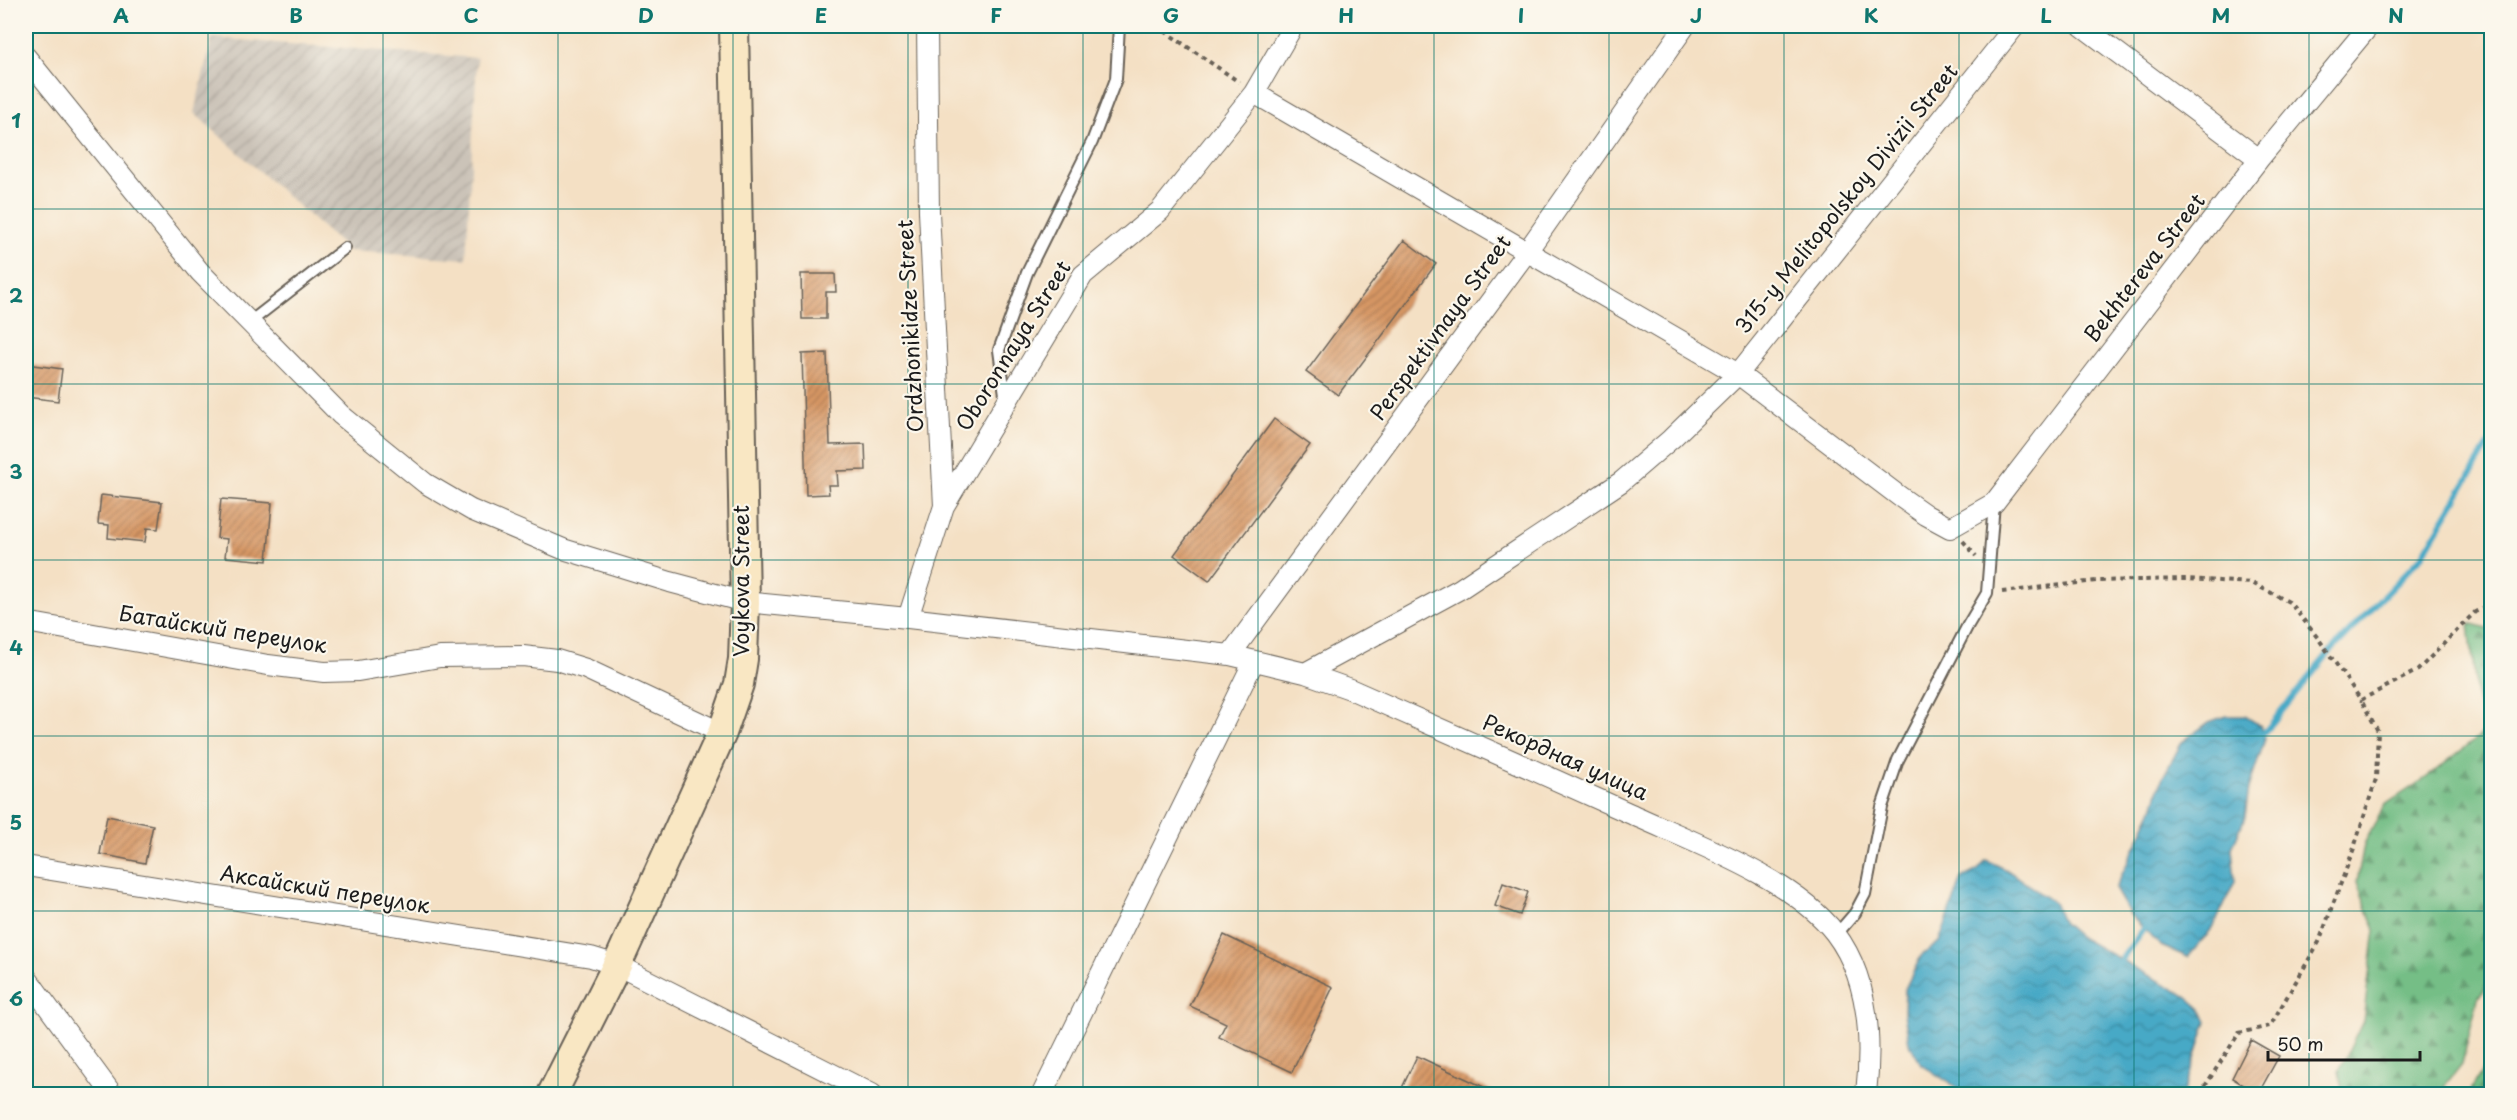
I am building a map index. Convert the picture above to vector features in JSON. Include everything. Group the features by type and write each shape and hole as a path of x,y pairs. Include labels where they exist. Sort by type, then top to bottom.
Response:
{"street":[{"name":"Voykova Street","path":"552,1095 617,965 722,733 739,684 743,659 745,602 734,26"},
{"name":"Ordzhonikidze Street","path":"908,618 944,506 929,212 927,26"},
{"name":"Oboronnaya Street","path":"944,506 1083,275 1160,211 1254,93 1293,26"},
{"name":"Perspektivnaya Street","path":"1230,655 1528,250 1685,26"},
{"name":"315-y Melitopolskoy Divizii Street","path":"1305,673 1460,589 1621,482 1738,374 2015,26"},
{"path":"2082,26 2259,159"},
{"name":"Bekhtereva Street","path":"1950,528 1994,503 2259,159 2369,26"},
{"name":"Рекордная улица","path":"26,57 200,272 341,415 425,483 471,510 563,549 745,602 908,618 1230,655 1305,673 1475,743 1786,887 1819,914 1836,935 1857,976 1863,998 1868,1044 1866,1095"},
{"path":"1254,93 1738,374 1899,496 1950,528"},
{"name":"Батайский переулок","path":"26,622 268,665 324,672 358,671 440,657 523,656 557,660 586,669 722,733"},
{"path":"1042,1095 1254,661"},
{"name":"Аксайский переулок","path":"26,866 591,957 617,965 872,1095"},
{"path":"26,977 112,1095"}],"lane":[{"path":"1006,402 999,350 1027,273 1092,142 1116,79 1119,26"},
{"path":"250,322 345,248"},
{"path":"1836,935 1855,913 1865,894 1882,807 1898,760 1988,589 1994,503"}],"path":[{"path":"1157,26 1254,93"},
{"path":"1950,528 1977,557 1988,589 2096,581 2187,579 2252,583 2289,602 2318,638 2361,700 2378,731 2376,778 2354,848 2319,942 2270,1026 2239,1033 2200,1095"},
{"path":"2361,700 2418,670 2475,612 2492,604"}],"shaded area":[{"path":"212,38 477,58 466,259 349,251 194,113"}],"green space":[{"path":"2469,623 2491,629 2491,977 2478,998 2462,1064 2438,1094 2343,1094 2339,1071 2363,1021 2375,930 2357,883 2364,844 2385,805 2427,777 2486,731 2476,691"},
{"path":"2491,1054 2491,1094 2469,1094"}],"water":[{"path":"2226,716 2245,716 2261,726 2265,739 2249,788 2245,817 2232,848 2235,881 2214,926 2188,957 2161,946 2131,916 2115,889 2152,811 2162,779 2182,742 2209,722"},
{"path":"1986,860 2007,870 2054,903 2063,923 2078,936 2186,996 2201,1009 2207,1022 2183,1094 1966,1094 1921,1064 1909,1043 1904,1013 1905,989 1921,956 1939,942 1962,878 1978,870"}],"building":[{"path":"1404,240 1436,264 1338,395 1306,372"},
{"path":"801,274 835,274 836,292 826,292 826,319 802,319"},
{"path":"827,353 830,445 865,444 866,470 837,471 838,485 828,485 829,494 806,495 802,354"},
{"path":"26,364 62,369 58,401 26,397"},
{"path":"1274,419 1310,445 1209,581 1174,555"},
{"path":"101,495 162,502 158,529 147,528 145,542 108,538 109,525 98,524"},
{"path":"221,499 272,503 267,561 225,557 227,539 217,538"},
{"path":"107,816 153,825 145,863 100,854"},
{"path":"1503,883 1528,892 1520,915 1495,906"},
{"path":"1224,935 1333,987 1292,1072 1219,1037 1226,1023 1190,1006"},
{"path":"2251,1040 2279,1056 2258,1094 2232,1078"},
{"path":"1417,1056 1501,1095 1416,1095 1402,1088"}],"waterway":[{"path":"2260,738 2329,653 2422,556 2492,439"},
{"path":"2117,965 2148,923"}]}
